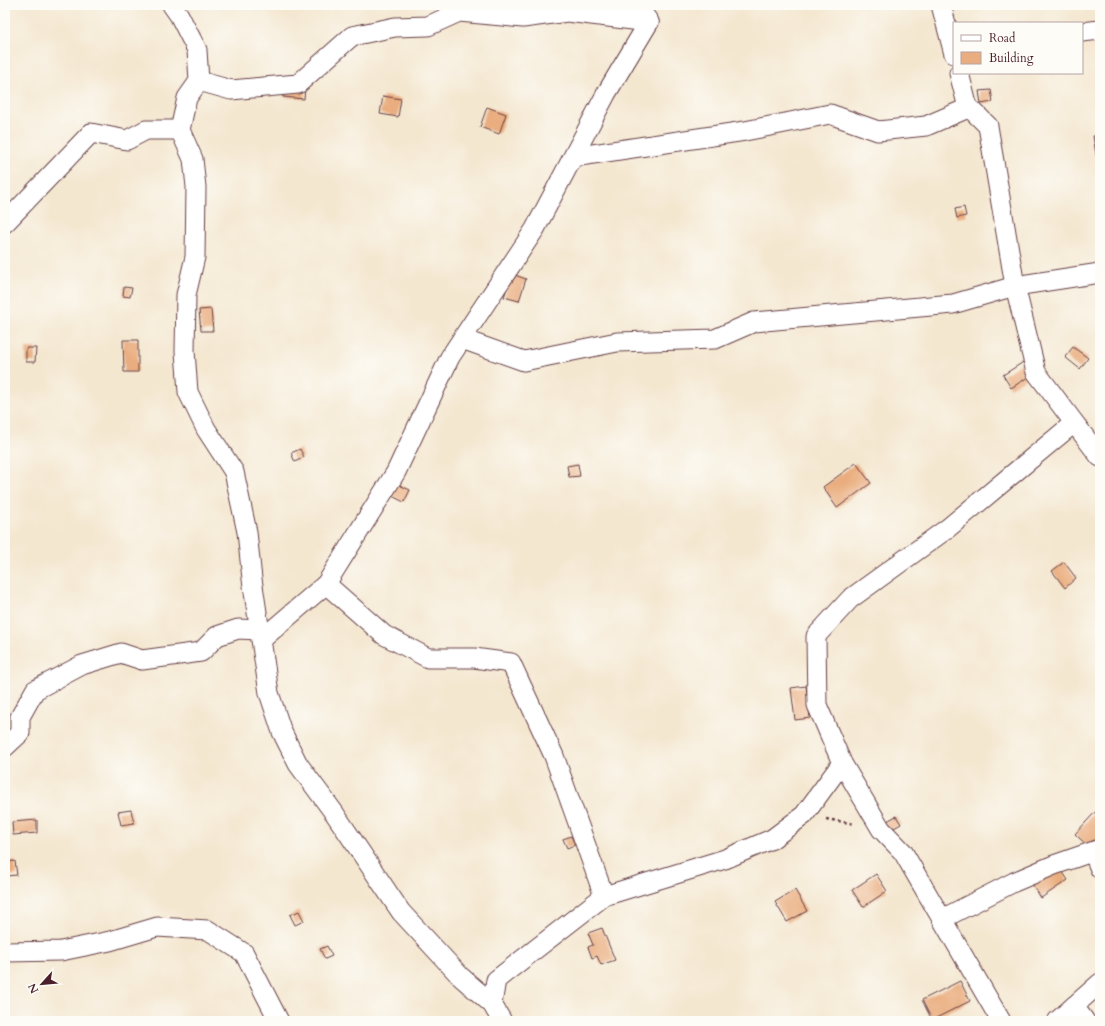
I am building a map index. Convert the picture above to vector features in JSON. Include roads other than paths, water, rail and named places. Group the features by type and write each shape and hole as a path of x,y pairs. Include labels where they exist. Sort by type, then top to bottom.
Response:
{"street":[{"path":"172,5 179,15 197,50 199,80 186,98 180,130 193,159 196,187 195,257 186,295 185,351 188,392 206,429 234,472 247,532 252,579 269,693 282,732 298,764 335,814 401,912 462,976 492,1004 502,1021"},
{"path":"637,5 649,22"},
{"path":"941,5 953,50"},
{"path":"199,80 231,90 298,84 352,36 395,27 428,26 459,12 523,18 567,12 649,22"},
{"path":"260,635 326,584 396,472 450,357 535,229 606,94 649,22"},
{"path":"1083,32 1100,30"},
{"path":"959,74 968,108 988,126 1015,286 1036,372 1100,457"},
{"path":"573,157 745,131 830,114 878,131 926,126 968,108"},
{"path":"5,223 91,133 127,140 146,130 180,130"},
{"path":"462,340 524,361 617,342 715,339 754,322 953,304 1015,286 1100,273"},
{"path":"1001,1021 903,852 881,829 842,763 817,705 816,636 850,599 948,528 1074,423"},
{"path":"326,584 384,634 428,658 474,658 512,663 554,756 604,896"},
{"path":"5,747 20,733 20,717 35,690 82,665 121,653 142,660 201,652 217,636 238,629 260,635"},
{"path":"492,1004 496,980 604,896 725,860 772,839 804,815 842,763"},
{"path":"942,919 1014,882 1054,865 1098,857"},
{"path":"5,952 62,951 110,941 157,927 208,930 244,953 279,1021"},
{"path":"1057,1021 1100,983"},
{"path":"1074,1006 1085,1021"}]}
